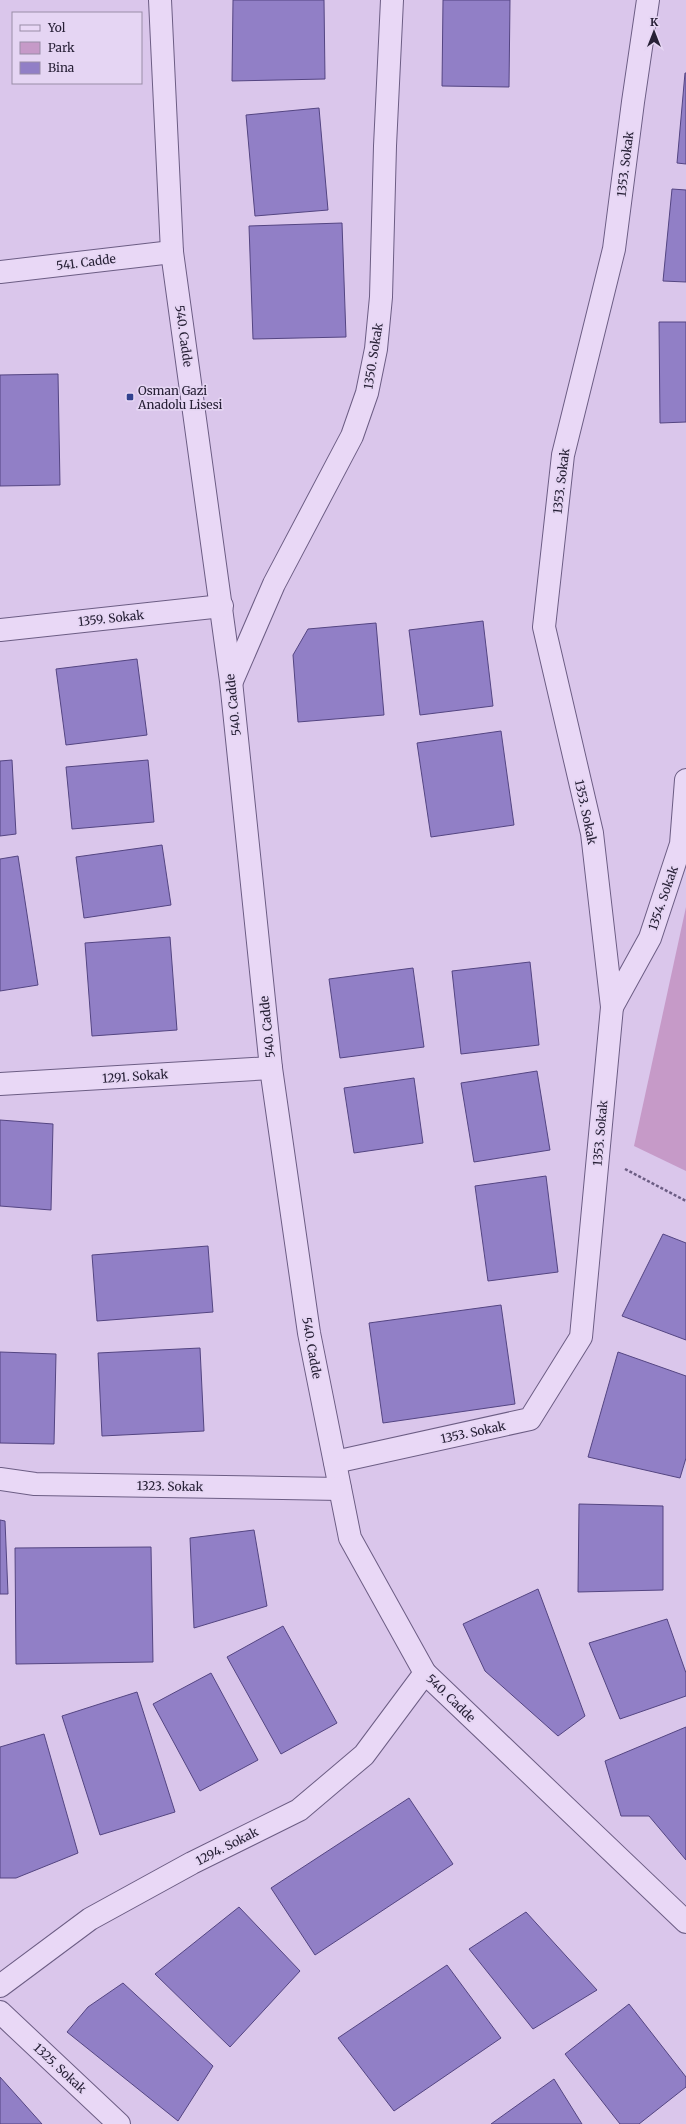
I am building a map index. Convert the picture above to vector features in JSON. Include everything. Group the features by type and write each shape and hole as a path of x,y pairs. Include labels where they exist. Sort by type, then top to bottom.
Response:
{"street":[{"name":"540. Cadde","path":"160,0 172,252 222,606 271,1068 309,1333 350,1538 425,1673 686,1922"},
{"name":"1350. Sokak","path":"231,681 274,584 352,436 367,393 376,349 381,297 385,146 392,0"},
{"name":"1353. Sokak","path":"335,1462 530,1419 581,1337 612,1007 592,833 544,627 563,454 614,249 648,0"},
{"name":"541. Cadde","path":"0,272 172,252"},
{"name":"1359. Sokak","path":"0,630 222,606"},
{"name":"1354. Sokak","path":"612,1007 650,938 681,844 686,780"},
{"name":"1291. Sokak","path":"0,1084 271,1068"},
{"name":"1323. Sokak","path":"0,1479 36,1484 340,1489"},
{"name":"1294. Sokak","path":"0,1986 90,1919 192,1863 299,1810 364,1755 425,1673"},
{"name":"1325. Sokak","path":"0,2012 119,2124"}],"path":[{"path":"598,1155 686,1201"}],"green space":[{"path":"686,907 686,1171 634,1146"}],"building":[{"path":"233,0 324,0 325,79 232,81"},
{"path":"443,0 510,0 509,87 442,86"},
{"path":"686,73 686,164 677,163"},
{"path":"319,108 328,210 255,216 246,115"},
{"path":"672,189 686,190 686,282 663,281"},
{"path":"342,223 346,337 253,339 249,226"},
{"path":"659,322 686,322 686,422 660,423"},
{"path":"58,374 60,485 0,486 0,375"},
{"path":"483,621 493,706 420,715 409,630"},
{"path":"376,623 384,715 298,722 293,655 308,629"},
{"path":"137,659 147,735 66,745 56,669"},
{"path":"501,731 514,825 431,837 417,743"},
{"path":"12,760 16,834 0,836 0,761"},
{"path":"148,760 154,822 72,829 66,767"},
{"path":"162,845 171,905 84,918 76,857"},
{"path":"18,856 38,985 0,991 0,859"},
{"path":"170,937 177,1030 92,1036 85,943"},
{"path":"530,962 539,1045 461,1054 452,971"},
{"path":"413,968 424,1047 340,1058 329,979"},
{"path":"537,1071 550,1150 474,1162 461,1083"},
{"path":"414,1078 423,1143 354,1153 344,1088"},
{"path":"0,1120 53,1124 51,1210 0,1206"},
{"path":"546,1176 558,1272 488,1281 475,1186"},
{"path":"663,1234 686,1243 686,1340 622,1316"},
{"path":"208,1246 213,1312 97,1321 92,1255"},
{"path":"501,1305 515,1404 383,1423 369,1323"},
{"path":"200,1348 204,1431 102,1436 98,1353"},
{"path":"0,1352 56,1354 54,1444 0,1443"},
{"path":"618,1352 686,1376 686,1458 680,1478 588,1457"},
{"path":"579,1504 663,1506 663,1590 578,1592"},
{"path":"0,1520 5,1521 8,1594 0,1594"},
{"path":"254,1530 267,1606 194,1628 190,1538"},
{"path":"151,1547 153,1662 16,1664 15,1548"},
{"path":"538,1589 585,1716 558,1736 485,1671 463,1624"},
{"path":"667,1619 686,1673 686,1696 620,1719 589,1643"},
{"path":"283,1626 337,1723 281,1754 227,1657"},
{"path":"211,1673 258,1760 200,1791 153,1704"},
{"path":"137,1692 175,1812 100,1835 62,1716"},
{"path":"686,1727 686,1860 649,1816 621,1816 605,1761"},
{"path":"44,1734 78,1853 16,1878 0,1878 0,1747"},
{"path":"409,1798 453,1864 315,1955 271,1888"},
{"path":"239,1907 300,1971 230,2047 155,1974"},
{"path":"526,1912 597,1990 533,2029 469,1949"},
{"path":"447,1965 501,2038 394,2111 338,2038"},
{"path":"123,1983 213,2066 178,2121 67,2032 88,2007"},
{"path":"629,2004 686,2077 686,2087 639,2124 620,2124 565,2054"},
{"path":"0,2077 42,2124 0,2124"},
{"path":"554,2079 582,2124 491,2124"}],"place":[{"name":"Osman Gazi Anadolu Lisesi","path":"130,397"}]}
